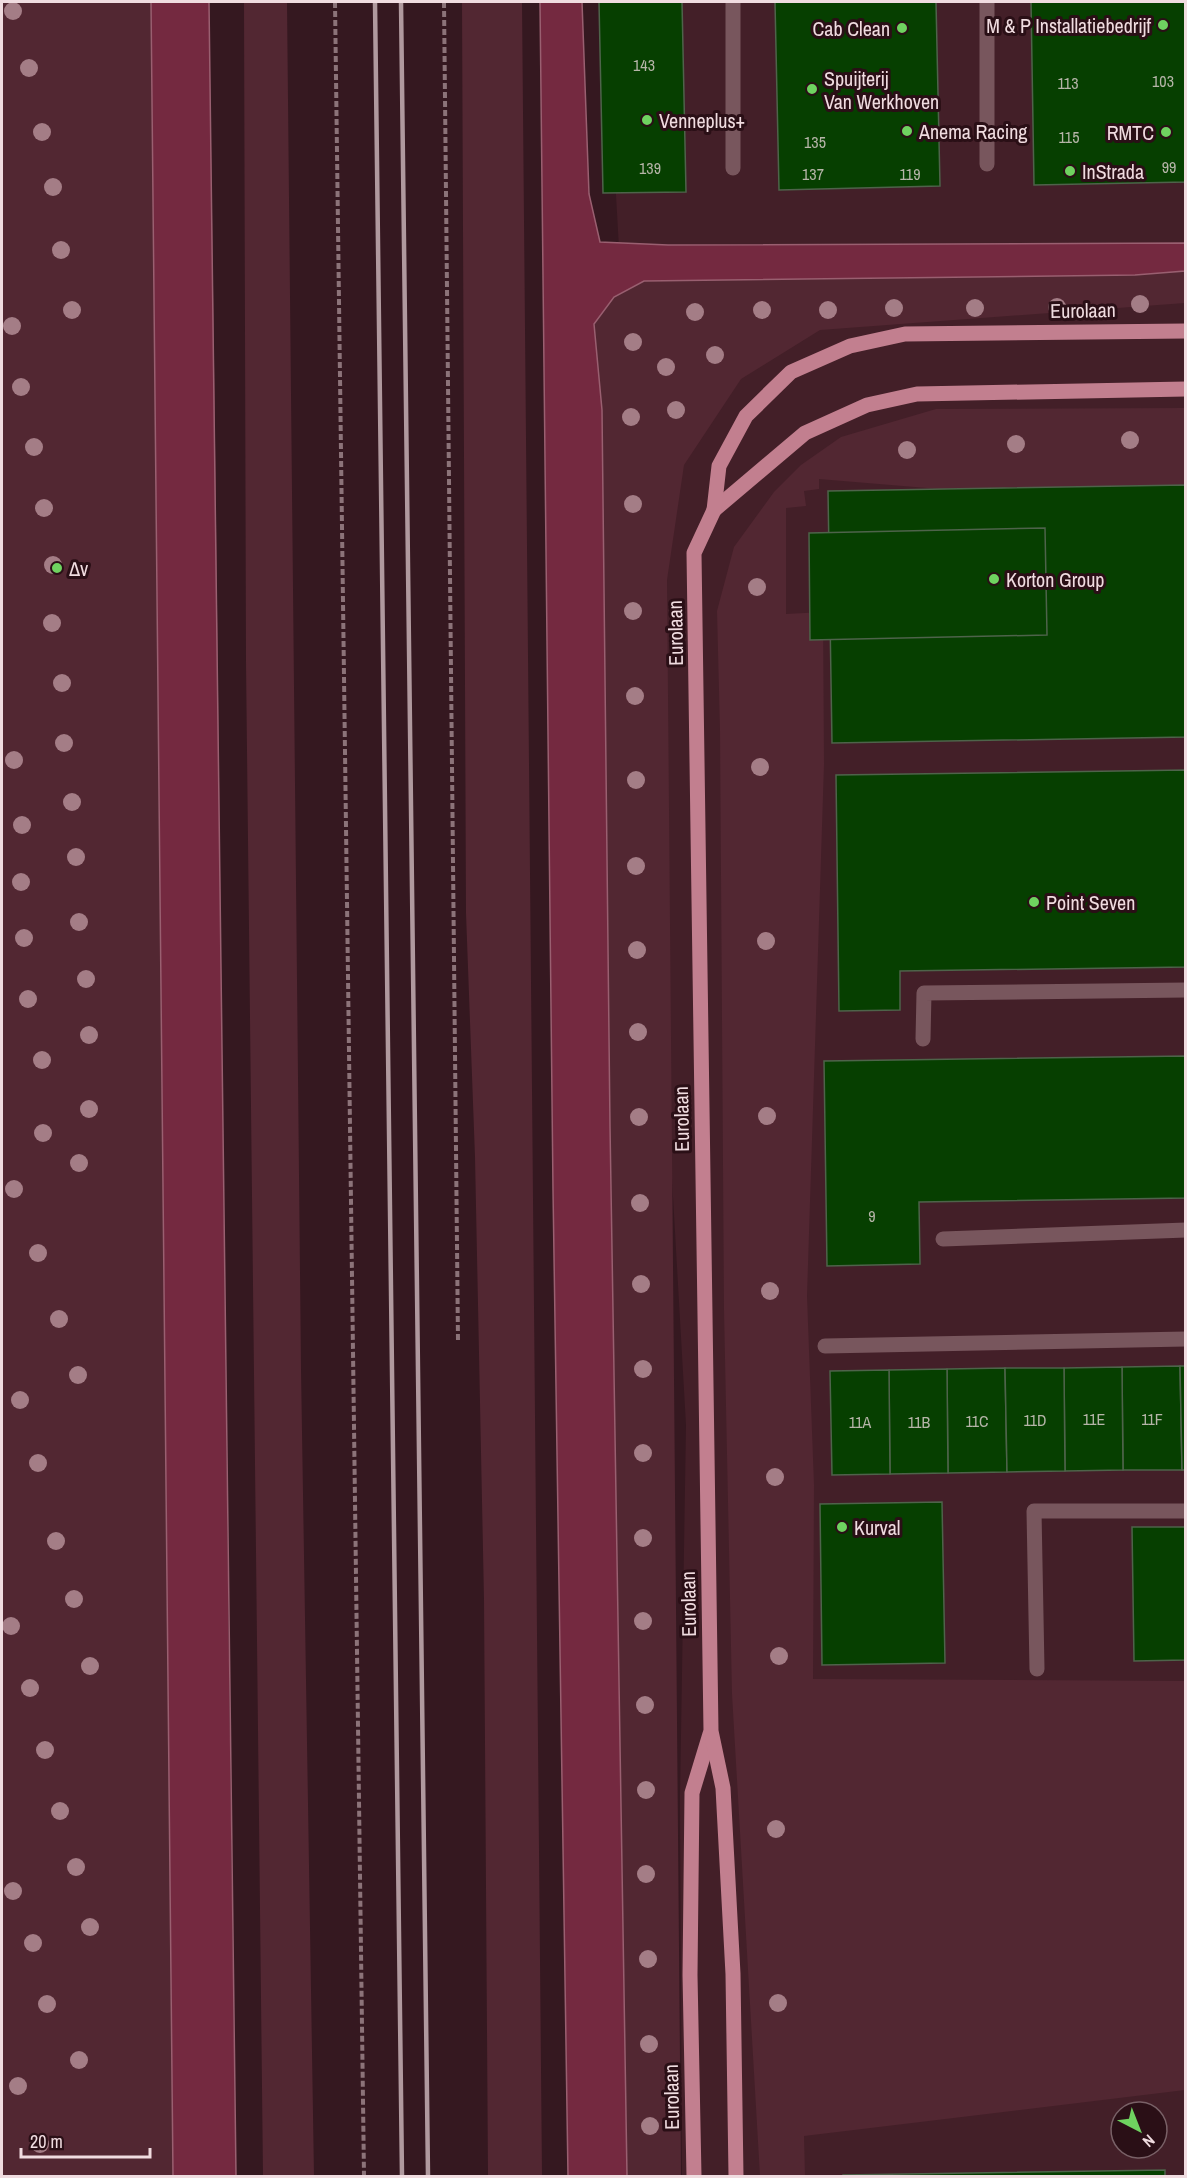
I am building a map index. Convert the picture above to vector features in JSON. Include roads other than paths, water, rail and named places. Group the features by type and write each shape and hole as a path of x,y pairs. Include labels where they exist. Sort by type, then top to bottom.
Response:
{"main road":[{"name":"Eurolaan","path":"736,2176 733,1962 723,1788 711,1731 694,553 714,510 719,466 746,416 791,372 850,346 905,334 1185,331"},
{"name":"Eurolaan","path":"714,510 806,433 867,405 917,394 1185,389"},
{"name":"Eurolaan","path":"694,2176 690,1975 692,1793 711,1731"}],"lane":[{"path":"733,2 733,168"},
{"path":"987,2 987,164"},
{"path":"923,1040 924,993 1185,990"},
{"path":"943,1239 1185,1230"},
{"path":"825,1346 1185,1339"},
{"path":"1037,1669 1034,1511 1185,1511"}],"railway":[{"path":"375,2 402,2176"},
{"path":"401,2 428,2176"}],"place":[{"name":"M & P Installatiebedrijf","path":"1163,25"},
{"name":"Cab Clean","path":"902,28"},
{"name":"Spuijterij Van Werkhoven","path":"812,89"},
{"name":"Venneplus+","path":"647,120"},
{"name":"Anema Racing","path":"907,131"},
{"name":"RMTC","path":"1166,132"},
{"name":"InStrada","path":"1070,171"},
{"name":"∆v","path":"57,568"},
{"name":"Korton Group","path":"994,579"},
{"name":"Point Seven","path":"1034,902"},
{"name":"Kurval","path":"842,1527"}]}
